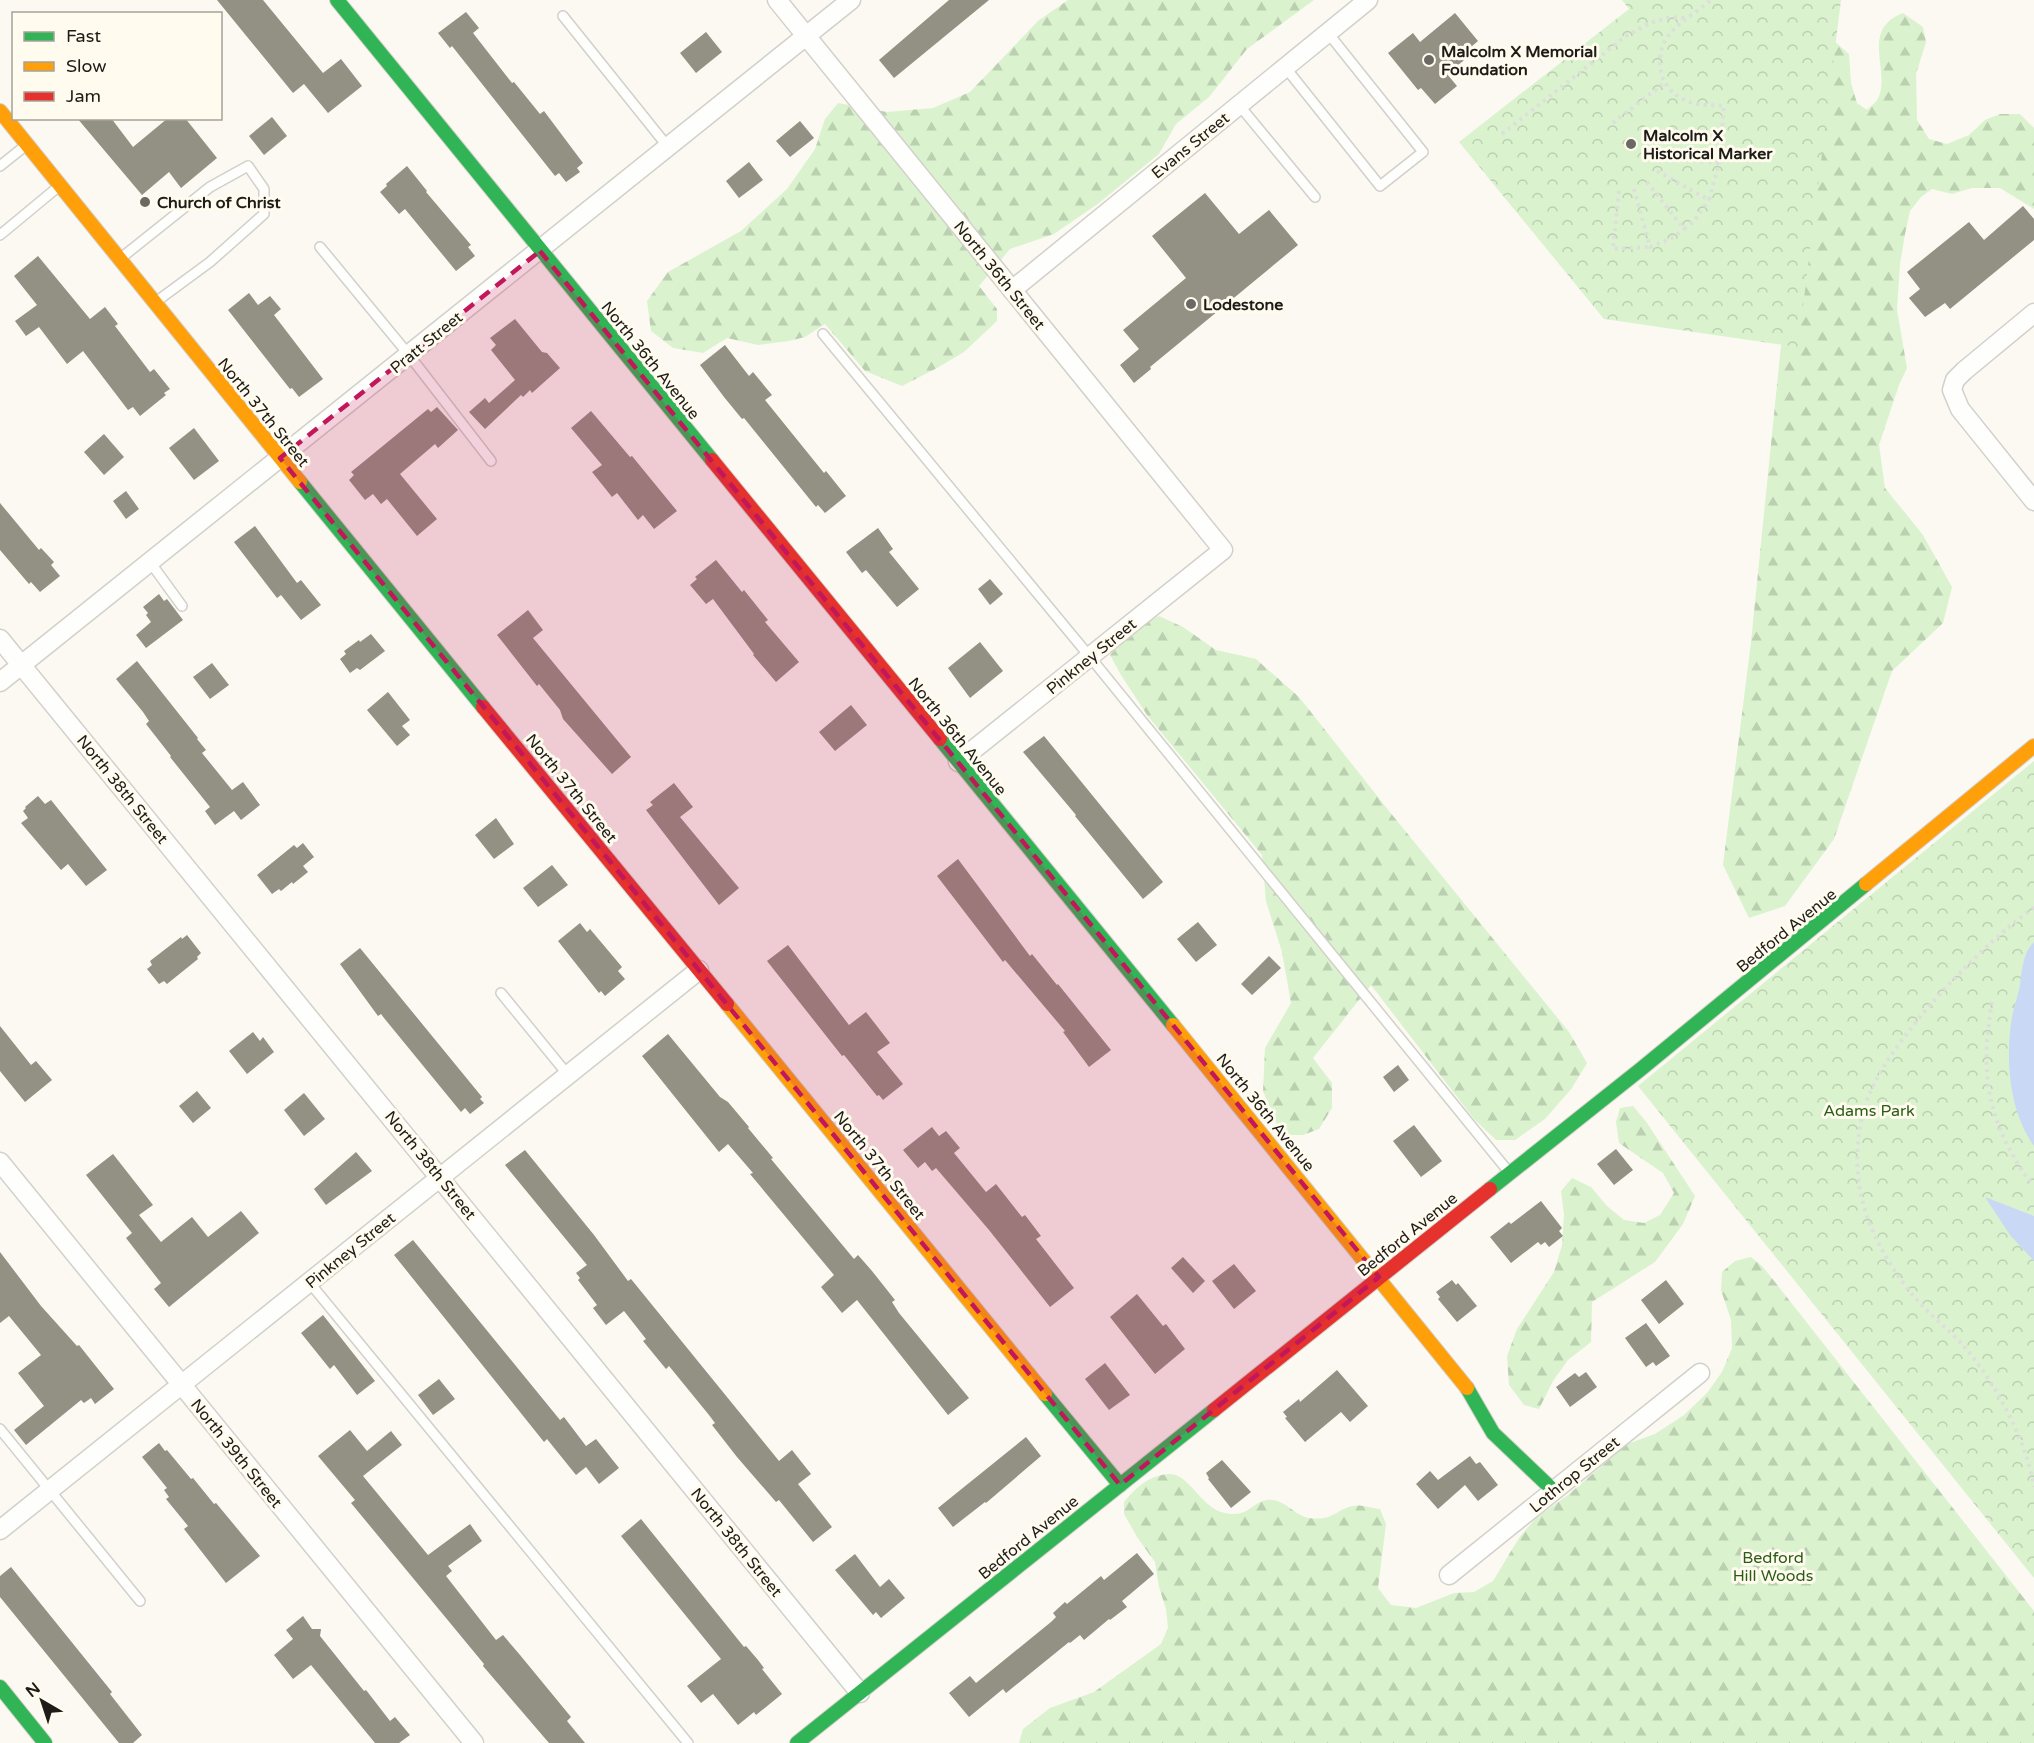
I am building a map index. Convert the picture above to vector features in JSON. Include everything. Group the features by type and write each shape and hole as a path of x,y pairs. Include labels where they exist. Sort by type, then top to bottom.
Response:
{"street":[{"name":"North 36th Avenue","path":"337,0 1463,1381 1492,1433 1554,1491"},
{"name":"North 36th Street","path":"777,0 1224,550"},
{"name":"Pratt Street","path":"0,682 851,0"},
{"name":"Evans Street","path":"1012,290 1368,0"},
{"name":"North 37th Street","path":"0,111 280,458 1120,1485"},
{"path":"2034,313 1964,371 1955,380 1952,390 1960,409 2034,501"},
{"name":"Pinkney Street","path":"958,762 1224,550"},
{"name":"North 38th Street","path":"0,639 860,1693"},
{"name":"Bedford Avenue","path":"797,1743 1808,934 2034,746"},
{"name":"Pinkney Street","path":"0,1530 699,970"},
{"name":"North 39th Street","path":"0,1162 474,1743"},
{"name":"Lothrop Street","path":"1449,1575 1700,1373"},
{"path":"0,1687 45,1743"}],"lane":[{"path":"563,16 668,147"},
{"path":"1285,67 1380,186 1424,152 1328,33"},
{"path":"1239,105 1315,197"},
{"path":"0,166 27,144"},
{"path":"119,259 210,188 248,166 264,189 264,214 210,262 155,303"},
{"path":"0,234 60,185"},
{"path":"320,247 409,355 491,461"},
{"path":"823,334 1090,657 1510,1173"},
{"path":"150,562 182,606"},
{"path":"501,993 568,1075"},
{"path":"309,1282 688,1743"},
{"path":"0,1429 140,1601"}],"path":[{"path":"1619,191 1613,249 1650,247 1662,243 1694,221 1709,200 1714,189 1719,163 1724,106 1688,102 1677,95 1664,83 1659,57 1668,37 1711,0"},
{"path":"1502,134 1626,36 1650,23 1670,17 1688,19"},
{"path":"1613,123 1664,83"},
{"path":"1664,157 1719,163"},
{"path":"1657,171 1709,200"},
{"path":"1647,182 1684,230"},
{"path":"1634,189 1650,247"},
{"path":"2034,907 2000,933 1976,956 1940,994 1900,1042 1874,1085 1864,1108 1858,1136 1857,1163 1858,1185 1863,1205 1874,1235 1886,1257 1915,1299 1955,1337 1977,1364 2010,1417 2024,1448 2034,1487"},
{"path":"1992,1002 1987,1032 1986,1073 1994,1116 2019,1167 2034,1184"}],"highlighted area":[{"path":"540,251 1379,1277 1120,1485 280,458"}],"green space":[{"path":"1068,0 1314,0 1247,49 1209,97 1176,124 1159,154 1099,203 1054,234 1010,249 979,286 997,309 997,321 964,352 902,386 865,371 825,324 805,337 789,341 758,345 727,338 703,353 673,348 651,331 647,301 668,272 741,231 787,189 815,149 825,119 838,103 887,112 933,108 970,92 1038,21"},
{"path":"1622,0 1841,0 1798,347 1604,319 1459,142 1629,9"},
{"path":"1903,13 1923,27 1926,42 1916,74 1917,120 1929,139 1947,144 1969,135 1985,120 2000,114 2020,114 2034,128 2034,209 2000,188 1972,188 1952,194 1932,189 1921,197 1910,211 1900,264 1897,310 1907,368 1879,445 1885,488 1923,535 1952,587 1943,623 1892,671 1834,839 1785,906 1749,918 1723,865 1751,642 1786,296 1833,40 1849,54 1851,83 1857,103 1867,110 1877,100 1881,89 1879,41 1882,30 1890,21"},
{"path":"1159,616 1183,627 1216,650 1256,659 1299,697 1569,1032 1587,1063 1572,1088 1545,1119 1515,1140 1496,1140 1474,1119 1371,985 1313,1058 1332,1083 1332,1108 1319,1129 1303,1135 1281,1135 1263,1091 1265,1048 1291,1003 1282,952 1266,901 1262,855 1147,715 1110,655 1137,626"},
{"name":"Adams Park","path":"2034,761 2034,1578 1638,1086"},
{"path":"1633,1106 1647,1123 1695,1196 1683,1224 1655,1262 1592,1302 1591,1342 1568,1360 1553,1381 1539,1409 1524,1405 1509,1385 1507,1356 1517,1329 1554,1272 1562,1245 1564,1214 1561,1191 1572,1178 1591,1187 1607,1206 1624,1220 1644,1223 1660,1215 1674,1193 1663,1173 1619,1143 1616,1122 1620,1108"},
{"name":"Bedford Hill Woods","path":"1751,1257 1763,1267 2034,1611 2034,1743 1019,1743 1023,1729 1050,1708 1094,1692 1161,1644 1168,1628 1155,1562 1124,1514 1124,1502 1144,1483 1156,1476 1170,1474 1177,1476 1190,1485 1209,1505 1225,1513 1233,1514 1245,1512 1267,1500 1284,1504 1304,1517 1317,1519 1355,1506 1380,1509 1386,1524 1378,1588 1391,1605 1416,1608 1454,1593 1474,1592 1493,1581 1519,1538 1536,1518 1568,1495 1627,1444 1655,1434 1684,1415 1707,1393 1722,1372 1732,1348 1731,1320 1721,1290 1722,1272 1735,1261"}],"water":[{"path":"2034,942 2034,1146 2019,1117 2014,1101 2009,1050 2012,1017 2024,962 2027,951"},
{"path":"1985,1197 2034,1216 2034,1261 2010,1235"}],"building":[{"path":"217,0 263,0 323,73 341,59 362,86 328,113 304,84 293,93"},
{"path":"949,0 989,0 894,78 879,60"},
{"path":"466,12 479,28 473,33 512,83 514,82 540,114 544,111 583,163 577,168 580,172 566,182 559,173 555,176 452,46 450,48 438,33"},
{"name":"Malcolm X Memorial Foundation","path":"1455,13 1478,41 1464,53 1468,57 1447,74 1457,86 1435,104 1421,88 1418,90 1388,53 1413,33 1420,42"},
{"path":"706,32 722,52 696,73 680,53"},
{"path":"272,117 287,136 264,155 249,136"},
{"path":"79,120 113,120 133,147 166,120 187,120 217,158 181,188 169,172 142,195"},
{"path":"800,121 814,138 790,157 776,141"},
{"path":"749,162 763,180 739,198 726,181"},
{"path":"407,166 471,245 468,247 475,256 456,271 405,209 399,214 380,192"},
{"name":"Lodestone","path":"1205,193 1239,234 1269,210 1298,245 1150,367 1151,369 1134,383 1120,365 1139,349 1123,330 1186,278 1152,236"},
{"path":"2023,206 2034,219 2034,240 1950,309 1945,303 1925,317 1909,298 1920,289 1907,272 1969,222 1984,240"},
{"path":"38,256 90,319 105,307 118,324 115,326 150,372 154,369 170,389 140,416 133,407 128,410 83,351 67,364 39,327 26,336 15,321 37,305 14,276"},
{"path":"249,293 258,305 270,296 281,309 274,315 323,379 299,397 292,388 290,389 228,310"},
{"path":"515,319 542,352 547,353 560,368 532,393 530,390 523,397 521,395 485,429 469,412 485,398 489,403 515,380 491,350 496,345 490,338"},
{"path":"725,345 749,376 753,372 772,395 765,400 824,473 826,471 846,496 825,513 818,505 816,507 700,365"},
{"path":"437,407 458,430 438,448 435,444 400,474 437,519 417,536 387,499 381,504 373,494 365,500 349,480 354,475 351,472 428,409 431,412"},
{"path":"591,411 677,511 654,529 643,515 638,520 617,493 612,497 592,472 602,465 571,428"},
{"path":"194,428 219,461 194,480 169,448"},
{"path":"104,434 124,457 104,475 84,452"},
{"path":"126,491 139,509 126,519 113,501"},
{"path":"0,503 39,550 41,548 54,562 51,565 60,576 40,592 31,582 29,584 0,550"},
{"path":"255,526 297,583 301,580 321,605 301,620 281,595 277,598 234,542"},
{"path":"878,528 893,549 889,552 919,589 897,607 866,570 862,573 846,552"},
{"path":"716,560 742,592 744,590 768,620 765,622 799,662 776,682 753,655 713,599 706,604 690,585 697,579 695,577"},
{"path":"990,579 1003,594 990,605 978,589"},
{"path":"159,594 164,601 167,599 183,620 146,648 136,635 151,622 143,607"},
{"path":"528,610 543,630 533,638 631,757 612,774 563,719 560,710 539,684 537,686 497,635"},
{"path":"371,634 385,651 360,670 357,668 350,673 340,659 346,654 344,651"},
{"path":"980,642 1003,671 970,698 948,668"},
{"path":"137,661 198,738 206,750 202,753 232,790 243,782 260,805 241,820 234,811 215,825 205,811 210,807 170,757 146,724 149,721 143,712 116,679"},
{"path":"212,663 229,685 210,699 193,677"},
{"path":"388,692 410,720 402,726 410,735 397,746 367,710"},
{"path":"851,705 867,725 835,751 819,732"},
{"path":"1044,736 1163,882 1143,899 1023,752"},
{"path":"674,783 693,807 680,817 739,888 719,905 646,810 653,805 650,802"},
{"path":"38,796 45,804 51,800 107,870 86,886 68,864 61,870 21,823 28,818 23,811 25,807"},
{"path":"496,818 514,844 494,859 475,835"},
{"path":"303,843 314,857 303,866 308,872 293,884 292,882 281,891 279,889 272,894 257,875 294,845 297,848"},
{"path":"958,859 1030,956 1032,954 1058,984 1111,1050 1089,1067 1063,1032 1065,1031 1005,960 1003,962 937,876"},
{"path":"552,865 568,885 538,907 523,888"},
{"path":"1198,922 1217,945 1196,962 1177,939"},
{"path":"580,923 587,932 590,929 622,967 618,971 625,979 605,996 601,991 599,993 558,941"},
{"path":"187,935 201,953 198,959 167,984 164,981 159,984 147,969 152,965 150,961 181,937 182,939"},
{"path":"788,945 849,1025 866,1012 890,1043 877,1052 903,1084 883,1100 879,1095 877,1096 844,1055 842,1056 767,961"},
{"path":"360,948 482,1097 480,1099 484,1103 470,1114 465,1108 461,1112 381,1014 378,1016 340,964"},
{"path":"1269,956 1281,968 1252,995 1241,984"},
{"path":"0,1026 31,1065 36,1061 52,1080 25,1102 0,1071"},
{"path":"253,1032 260,1041 263,1037 274,1052 247,1074 229,1051"},
{"path":"668,1034 720,1097 728,1102 749,1127 773,1158 771,1159 854,1259 858,1255 872,1271 895,1300 892,1302 899,1313 969,1398 948,1415 857,1300 842,1313 821,1287 834,1275 728,1144 719,1152 642,1056"},
{"path":"1398,1065 1409,1080 1394,1092 1383,1077"},
{"path":"197,1091 211,1108 193,1123 179,1106"},
{"path":"304,1093 325,1119 304,1136 284,1110"},
{"path":"1414,1125 1442,1161 1421,1177 1393,1141"},
{"path":"932,1127 939,1136 946,1131 960,1148 954,1153 986,1192 996,1184 1022,1217 1025,1215 1041,1236 1036,1239 1074,1288 1050,1307 936,1168 932,1171 925,1162 918,1168 903,1150"},
{"path":"1616,1149 1633,1170 1614,1185 1597,1164"},
{"path":"525,1150 628,1281 631,1279 779,1461 792,1450 811,1474 798,1484 832,1527 813,1542 779,1500 776,1502 737,1457 712,1425 715,1423 709,1415 669,1366 666,1369 643,1341 646,1339 624,1311 606,1325 593,1308 597,1305 578,1280 580,1278 576,1273 587,1265 505,1165"},
{"path":"356,1152 372,1171 326,1205 314,1189"},
{"path":"113,1154 153,1205 139,1215 161,1242 192,1217 208,1237 241,1211 259,1233 169,1307 154,1289 161,1283 126,1238 132,1233 86,1175"},
{"path":"1541,1201 1562,1228 1559,1231 1563,1236 1549,1247 1545,1242 1541,1245 1538,1242 1511,1263 1490,1237"},
{"path":"413,1240 560,1420 564,1417 586,1446 596,1439 619,1468 599,1484 586,1467 576,1475 547,1439 544,1442 394,1255"},
{"path":"0,1252 41,1306 77,1346 79,1345 114,1389 95,1404 91,1398 84,1403 81,1400 26,1445 14,1430 44,1406 18,1373 41,1355 9,1316 0,1323"},
{"path":"1183,1257 1205,1281 1193,1293 1171,1268"},
{"path":"1234,1264 1256,1291 1234,1309 1212,1281"},
{"path":"1452,1280 1456,1285 1458,1283 1477,1306 1457,1322 1438,1299 1440,1297 1436,1292"},
{"path":"1666,1280 1684,1304 1659,1324 1641,1300"},
{"path":"1137,1294 1163,1326 1166,1324 1185,1349 1155,1374 1110,1317"},
{"path":"323,1315 375,1381 357,1395 334,1365 330,1369 301,1333"},
{"path":"1646,1323 1670,1356 1656,1366 1653,1362 1646,1367 1625,1338"},
{"path":"1105,1363 1130,1395 1109,1410 1085,1379"},
{"path":"1337,1370 1368,1406 1350,1422 1341,1412 1305,1442 1285,1418 1287,1417 1283,1412 1299,1399 1300,1402"},
{"path":"1586,1372 1597,1387 1570,1407 1556,1387 1575,1373 1579,1377"},
{"path":"439,1379 455,1399 433,1415 418,1395"},
{"path":"350,1430 367,1451 391,1431 402,1445 363,1476 428,1555 470,1524 482,1541 448,1566 452,1571 446,1576 496,1640 503,1635 520,1655 571,1717 567,1721 585,1743 549,1743 483,1666 484,1664 351,1503 355,1500 318,1456"},
{"path":"1026,1437 1041,1456 986,1503 953,1527 938,1508"},
{"path":"159,1443 191,1479 193,1478 214,1504 216,1503 260,1556 226,1583 184,1529 188,1526 166,1499 169,1497 164,1490 167,1488 142,1457"},
{"path":"1470,1456 1476,1464 1480,1462 1498,1485 1478,1501 1465,1485 1438,1509 1416,1484 1430,1471 1438,1480"},
{"path":"1222,1460 1251,1492 1231,1508 1208,1479 1206,1473"},
{"path":"641,1519 744,1647 746,1646 758,1660 764,1668 762,1669 782,1694 756,1715 754,1712 738,1725 713,1694 701,1703 687,1686 721,1659 621,1536"},
{"path":"1137,1553 1154,1574 1122,1601 1127,1607 1084,1640 1080,1635 1069,1642 1006,1693 1003,1689 969,1717 949,1693 970,1676 976,1683 1051,1622 1056,1617 1053,1613 1065,1602 1067,1604 1101,1576 1104,1580"},
{"path":"855,1554 880,1587 889,1579 905,1598 881,1618 876,1612 873,1615 835,1570"},
{"path":"11,1567 112,1692 110,1694 142,1735 133,1743 119,1743 0,1597 0,1576"},
{"path":"303,1616 312,1629 321,1629 320,1636 390,1721 395,1717 410,1735 399,1743 375,1743 311,1665 293,1679 274,1655 293,1639 286,1630"}],"traffic: fast":[{"path":"337,0 712,460"},
{"path":"300,482 483,707"},
{"path":"940,739 1173,1025"},
{"path":"1490,1189 1641,1069 1866,884"},
{"path":"1467,1388 1493,1433 1554,1491"},
{"path":"1045,1394 1120,1485"},
{"path":"797,1743 1214,1410"},
{"path":"0,1687 45,1743"}],"traffic: slow":[{"path":"0,111 300,482"},
{"path":"1866,884 2034,746"},
{"path":"727,1004 1045,1394"},
{"path":"1173,1025 1467,1388"}],"traffic: jam":[{"path":"712,460 940,739"},
{"path":"483,707 727,1004"},
{"path":"1214,1410 1490,1189"}],"place":[{"name":"Malcolm X Memorial Foundation","path":"1429,60"},
{"name":"Malcolm X Historical Marker","path":"1631,144"},
{"name":"Church of Christ","path":"145,202"},
{"name":"Lodestone","path":"1191,304"}]}
